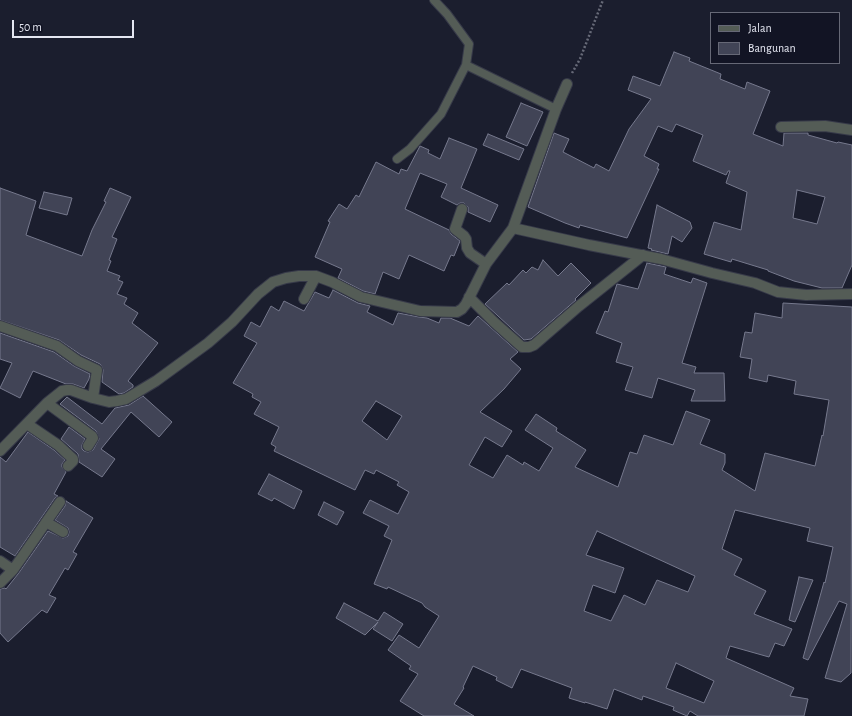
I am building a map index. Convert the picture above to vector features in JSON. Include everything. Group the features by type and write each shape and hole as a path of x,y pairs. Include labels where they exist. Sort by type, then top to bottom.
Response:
{"street":[{"path":"0,450 47,403 62,391 67,390 109,402 126,399 156,381 208,343 232,322 258,294 273,282 286,278 316,276 332,282 361,297 420,311 457,312 462,309 486,264 513,228 556,109 567,84"},
{"path":"781,127 825,126 852,130"},
{"path":"462,209 455,229 466,239 467,248 470,253 486,264"},
{"path":"513,228 661,259 755,283 778,292 806,294 852,294"},
{"path":"469,297 494,322 522,346 534,345 579,306 643,255"},
{"path":"304,299 316,276"},
{"path":"0,326 57,346 78,361 97,370 93,398"},
{"path":"47,403 92,436 93,438 88,446"},
{"path":"27,424 58,445 73,459 68,466"},
{"path":"0,583 13,570 60,502"},
{"path":"46,522 63,532"},
{"path":"0,561 13,570"}],"lane":[{"path":"397,160 410,149 441,114 466,65 469,44 447,14 434,0"},
{"path":"466,65 556,109"}],"path":[{"path":"567,84 580,58 603,0"}],"building":[{"path":"674,52 690,58 689,61 721,74 720,79 745,89 747,82 770,91 753,134 783,146 784,133 808,133 808,135 837,143 852,145 852,265 842,288 822,288 794,281 768,270 732,259 731,262 704,254 714,222 741,230 747,192 726,183 730,171 728,171 726,175 693,161 703,135 676,124 672,132 658,126 644,156 659,164 657,169 659,169 627,238 580,225 579,228 528,207 554,133 569,139 563,152 594,168 596,164 609,171 629,129 651,99 628,90 633,76 660,86","holes":["797,190 825,197 817,224 793,218"]},
{"path":"521,103 543,112 527,146 506,137"},
{"path":"488,134 524,149 519,160 483,145"},
{"path":"449,138 477,149 461,188 498,205 490,222 468,212 468,207 464,203 457,205 441,197 447,184 420,173 405,209 449,230 451,234 460,241 454,256 451,255 444,271 409,255 399,279 383,272 375,294 363,291 338,278 342,269 315,257 330,222 328,221 339,204 347,209 356,195 359,197 376,162 399,174 401,169 407,171 420,146 429,150 428,153 440,159"},
{"path":"0,188 36,201 26,235 82,256 92,230 106,202 104,201 110,188 131,197 112,237 117,239 109,260 111,261 107,271 120,276 118,280 123,282 117,294 127,298 124,304 138,313 132,323 158,343 128,381 133,385 133,387 124,393 119,394 102,382 103,370 100,364 81,355 59,340 0,320"},
{"path":"44,192 72,198 67,215 39,208"},
{"path":"657,205 690,222 692,228 682,242 672,236 668,254 648,248"},
{"path":"543,260 558,276 571,263 591,283 575,299 576,300 531,339 524,340 485,304 507,283 509,285 523,270 526,273 532,267 538,270"},
{"path":"647,263 666,267 664,274 691,283 693,278 707,283 682,363 696,367 694,373 724,373 725,401 691,401 695,390 658,378 652,398 625,390 633,367 616,362 622,343 596,333 605,311 608,312 617,284 638,289"},
{"path":"333,290 358,303 370,306 367,312 393,325 398,313 427,318 439,323 441,318 450,318 469,326 478,316 518,352 510,359 521,369 504,389 480,412 512,431 502,447 485,437 469,465 493,478 507,455 523,465 524,462 539,471 553,448 525,430 536,414 557,428 556,431 586,450 575,467 618,487 630,452 637,454 644,435 673,445 686,411 710,420 700,444 725,454 725,463 722,470 755,491 765,453 815,466 822,435 823,436 829,400 794,394 796,381 768,375 767,382 749,378 752,359 740,357 745,332 752,333 755,313 782,318 783,303 852,307 851,673 841,682 825,678 847,604 839,601 808,660 803,658 824,582 825,583 833,547 807,541 810,528 735,510 722,549 742,559 734,575 766,591 754,614 792,629 784,646 775,643 769,657 730,646 726,658 794,688 790,696 808,699 804,716 698,716 690,711 687,716 673,710 674,707 643,696 642,700 614,689 607,709 569,698 572,688 521,669 512,688 496,680 497,677 473,666 463,687 464,688 454,704 474,716 424,716 400,701 418,674 409,669 411,666 388,650 399,635 419,648 439,616 425,607 422,603 388,587 387,589 374,584 392,540 384,536 389,526 363,513 370,500 398,514 409,492 397,485 399,482 376,470 374,474 365,470 355,490 274,451 276,447 271,444 279,427 254,414 261,402 252,397 253,394 233,383 257,343 244,336 251,322 260,327 271,306 279,311 284,301 304,311 315,292 329,298","holes":["376,401 402,416 387,440 362,421","597,531 695,576 688,592 657,580 645,605 624,595 611,621 584,611 593,585 615,593 624,568 586,555","676,663 714,681 704,703 666,688"]},
{"path":"0,333 54,352 74,366 90,374 84,388 73,384 66,384 33,371 20,398 0,388 12,363 0,359"},
{"path":"143,396 172,422 159,437 131,412 101,449 115,459 102,477 79,462 78,454 61,439 69,427 85,439 82,449 88,452 93,450 99,439 96,431 60,404 67,397 102,424 115,408 129,405"},
{"path":"28,432 54,450 65,460 62,467 66,472 54,494 58,496 55,498 15,556 0,547 0,457 6,462"},
{"path":"269,474 302,491 294,509 274,498 272,501 258,494"},
{"path":"66,501 93,518 73,552 77,554 68,570 65,568 49,595 56,598 47,613 42,610 8,642 0,633 0,589 6,589 48,531 63,538 68,536 68,528 55,520 65,506"},
{"path":"324,502 344,512 337,525 318,515"},
{"path":"799,577 813,580 795,622 789,620"},
{"path":"344,603 378,621 384,612 403,624 392,641 373,629 378,622 365,635 336,618"}]}
